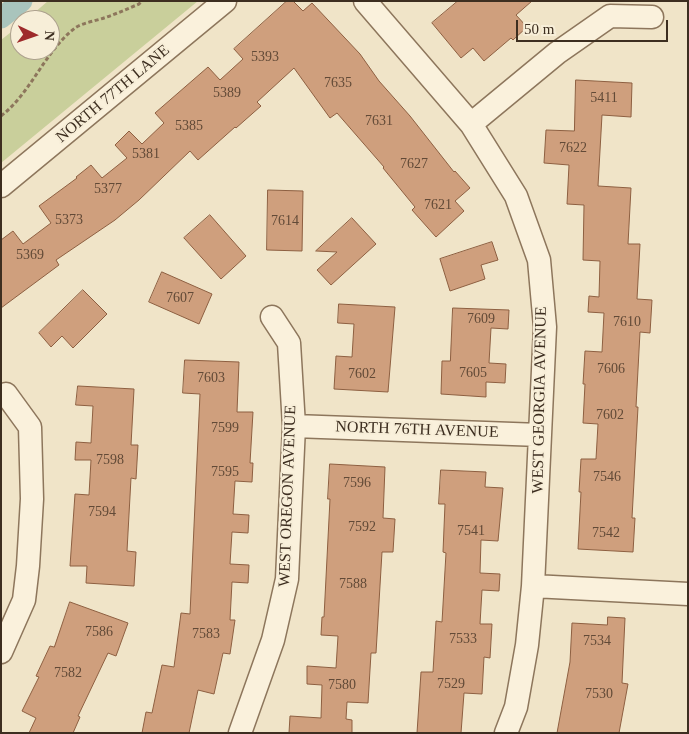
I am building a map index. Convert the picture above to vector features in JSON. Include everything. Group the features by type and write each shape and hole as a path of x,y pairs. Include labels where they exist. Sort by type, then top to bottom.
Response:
{"street":[{"name":"NORTH 77TH LANE","path":"1,186 225,1"},
{"name":"WEST GEORGIA AVENUE","path":"365,1 471,124 516,196 539,260 544,327 533,586 527,645 516,707 506,733"},
{"path":"471,124 557,53 610,16 652,17"},
{"name":"WEST OREGON AVENUE","path":"240,733 273,640 287,579 294,426 289,343 272,317"},
{"path":"1,652 24,600 32,499 30,427 6,394"},
{"name":"NORTH 76TH AVENUE","path":"294,426 540,435"},
{"path":"533,586 688,594"}],"path":[{"path":"1,116 9,110 33,80 54,47 76,27 105,18 142,1"}],"green space":[{"path":"48,1 198,1 1,163 1,40 10,33 10,60 60,60 60,10 38,10"}],"building":[{"path":"287,1 293,1 303,11 312,3 360,54 379,81 410,116 454,172 470,188 455,201 464,211 436,237 412,210 415,207 384,167 337,113 330,118 294,68 257,102 261,106 198,160 190,151 139,200 115,220 56,260 59,265 1,308 1,240 13,231 23,244 51,223 39,206 77,178 91,165 102,178 127,158 115,145 129,131 142,144 164,123 155,113 208,67 220,80 243,59 234,49"},
{"path":"458,1 532,1 516,15 527,27 513,40 511,38 484,61 473,48 461,58 432,23"},
{"path":"576,80 632,83 631,117 602,115 598,186 631,188 628,244 640,244 637,299 652,300 650,333 640,332 632,518 635,518 633,552 578,549 581,459 596,459 598,424 583,423 585,384 583,384 585,351 602,352 604,313 588,312 589,296 599,297 600,261 583,260 584,205 567,204 569,165 544,163 546,130 574,131"},
{"path":"268,190 303,191 302,251 267,250"},
{"path":"210,215 246,256 221,279 184,238"},
{"path":"352,218 376,244 331,285 317,270 337,252 316,251"},
{"path":"492,242 498,260 481,265 485,279 450,291 440,259"},
{"path":"162,272 212,294 199,324 149,302"},
{"path":"83,290 107,314 73,348 62,336 51,347 39,333"},
{"path":"339,304 395,307 388,392 334,389 336,356 352,357 354,324 338,323"},
{"path":"453,308 509,310 508,329 491,328 489,363 506,364 505,383 486,382 486,397 441,394 442,361 450,361"},
{"path":"185,360 239,362 237,412 253,412 250,463 253,463 252,482 235,481 233,514 249,515 248,533 232,532 230,564 249,565 248,583 232,582 230,620 235,620 230,654 223,653 214,694 198,690 189,733 142,733 146,712 152,713 162,665 174,667 181,613 190,614 200,394 183,393"},
{"path":"78,386 134,389 131,445 138,445 136,479 131,478 127,551 136,552 134,586 86,583 87,566 70,566 75,494 89,495 91,460 75,460 76,442 91,443 93,406 76,405"},
{"path":"330,464 385,467 383,518 395,519 393,552 382,552 376,653 371,653 368,703 347,702 346,719 352,720 352,733 289,733 290,716 321,718 322,685 307,684 307,666 336,668 338,636 321,635 322,617 324,617"},
{"path":"441,470 486,472 485,487 503,488 498,541 481,540 480,573 500,574 499,591 482,590 480,624 492,624 490,658 484,657 482,694 464,693 461,733 417,733 421,672 433,672 436,621 442,622 446,553 443,552 445,504 439,504"},
{"path":"70,602 128,623 116,656 108,653 78,716 80,717 73,733 29,733 36,718 22,711 39,677 36,676 50,646 54,647"},
{"path":"608,617 625,618 622,683 628,684 619,733 557,733 570,662 572,623 607,625"}],"waterway":[{"path":"1,18 22,1"}]}
